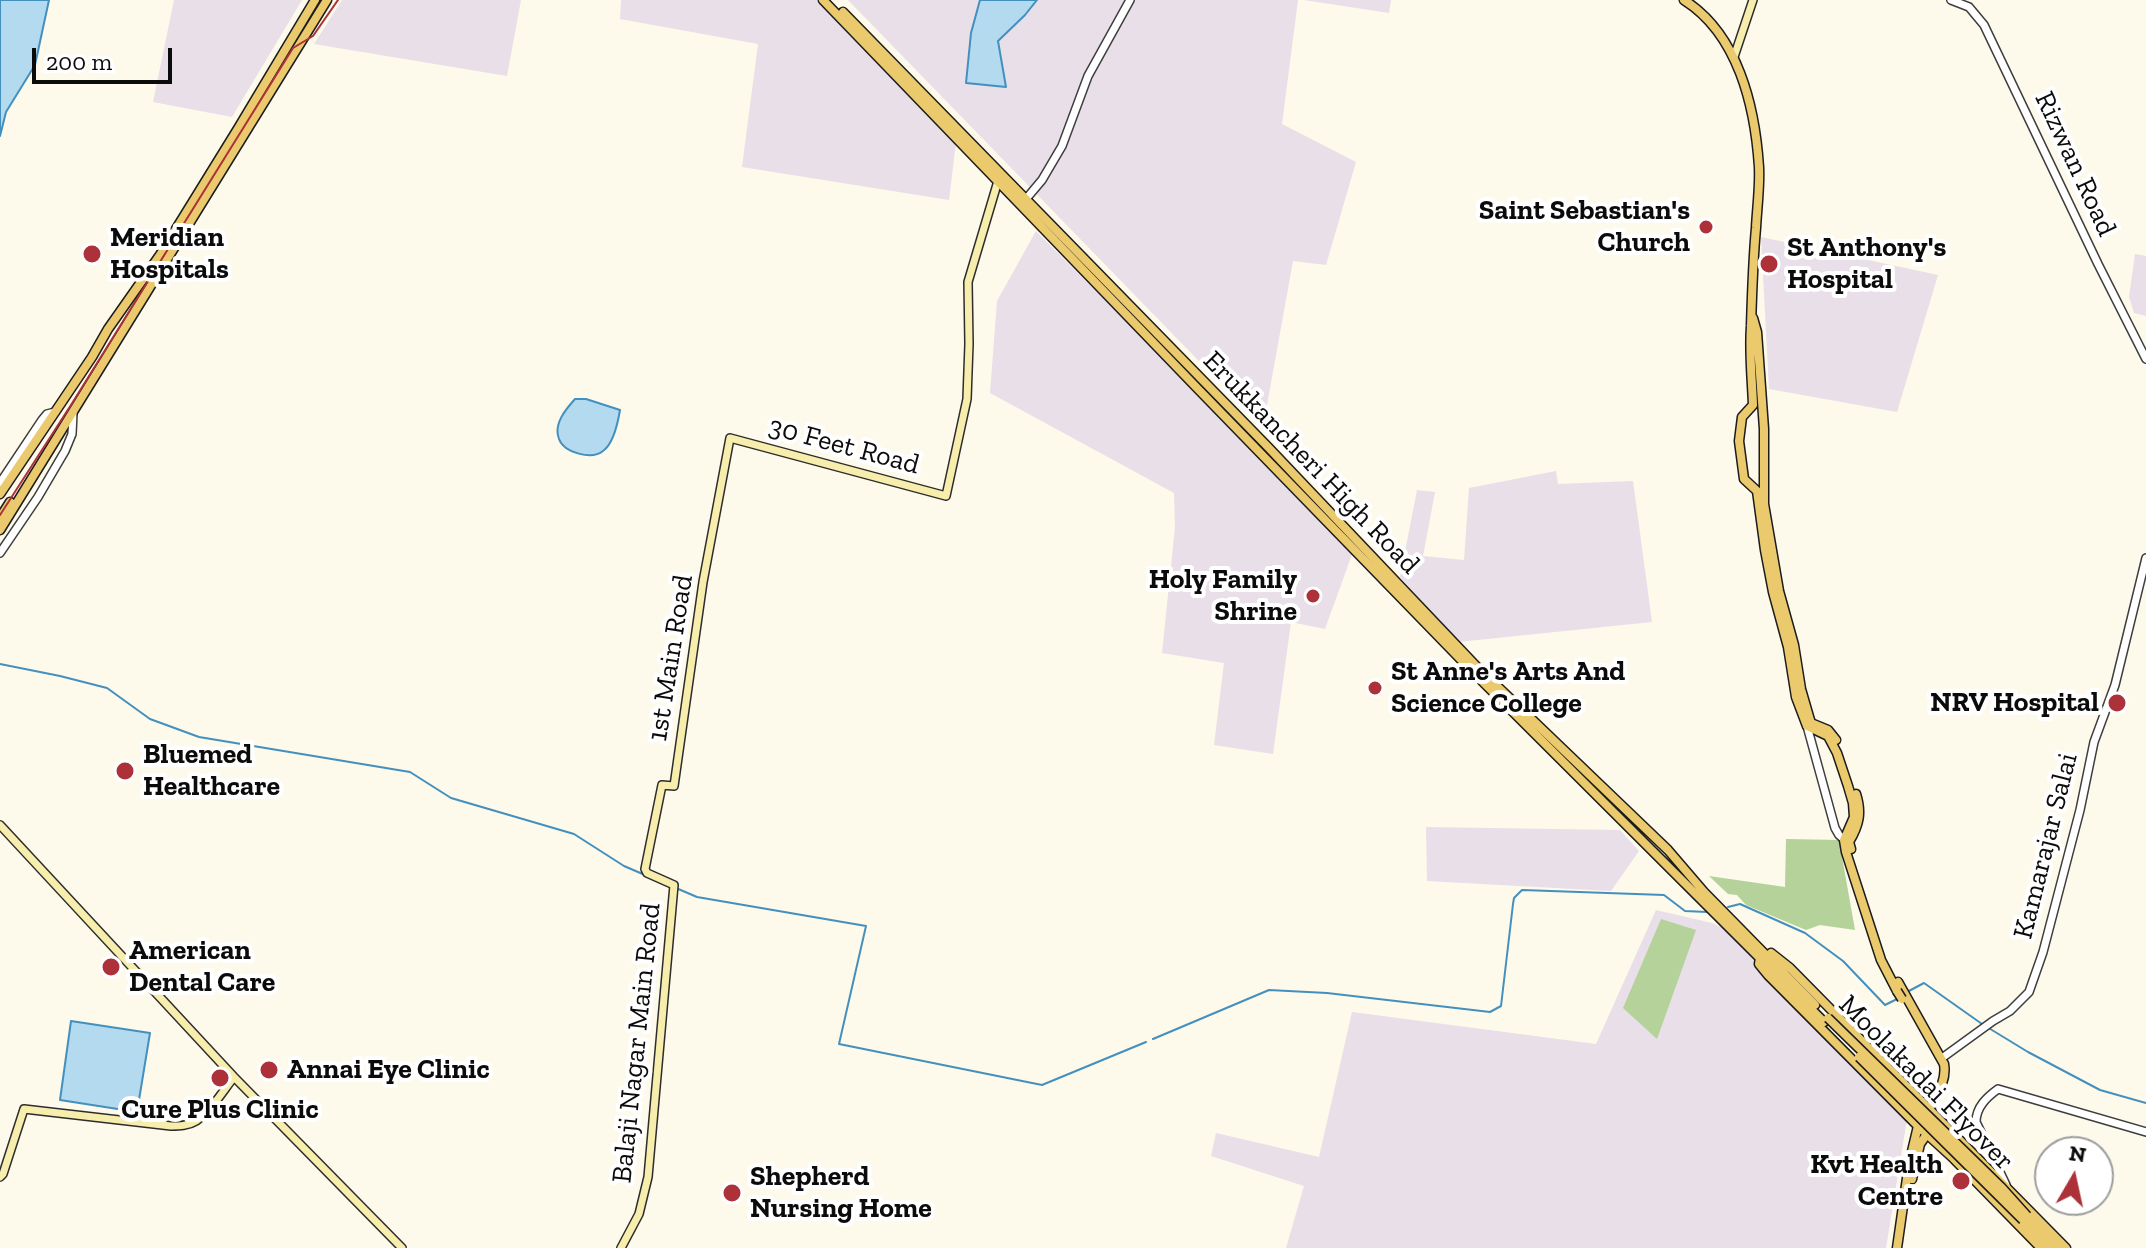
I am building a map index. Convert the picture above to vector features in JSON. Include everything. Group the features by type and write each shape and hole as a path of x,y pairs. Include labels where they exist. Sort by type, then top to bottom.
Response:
{"main road":[{"path":"0,494 160,255 315,0"},
{"path":"0,530 327,0"},
{"path":"823,0 1198,389 1306,493"},
{"name":"Erukkancheri High Road","path":"831,0 1026,199 1430,623 1668,850 1702,895 1727,914 1762,955"},
{"path":"1684,0 1709,20 1734,57 1757,137 1759,170 1750,329 1753,405 1742,417 1739,441 1744,479 1757,491 1765,550 1788,647 1796,697 1807,726 1828,736 1837,753 1853,803 1854,817 1847,842 1854,878 1881,960 1942,1058 1946,1074 1928,1108"},
{"path":"1734,57 1753,0"},
{"name":"30 Feet Road","path":"730,438 946,496 967,399 968,282 998,181"},
{"path":"1752,314 1757,332 1764,491 1776,577 1811,723 1832,733 1842,751 1860,807 1860,817 1847,842"},
{"path":"0,502 44,432 47,422"},
{"path":"0,518 52,435 61,431"},
{"name":"1st Main Road","path":"674,887 645,871 662,785 674,786 703,582 730,438"},
{"path":"0,825 234,1077 402,1248"},
{"name":"Balaji Nagar Main Road","path":"621,1248 639,1214 648,1177 674,887"},
{"path":"1702,895 1714,911 1762,955"},
{"path":"1762,955 1771,953 1790,968 2066,1248"},
{"path":"1762,955 1759,964 1768,975 2041,1248"},
{"name":"Moolakadai Flyover","path":"1762,955 2001,1187 2049,1248"},
{"path":"1902,994 1940,1070 1928,1108"},
{"path":"0,1177 24,1109 171,1126 186,1125 195,1122 205,1112 234,1077"},
{"path":"1895,1103 1909,1088"},
{"path":"1899,1248 1909,1164 1918,1126"},
{"path":"1899,1248 1920,1144 1927,1134"},
{"path":"1952,1157 1965,1144"},
{"name":"Moolakadai Flyover","path":"2025,1218 2057,1248"}],"street":[{"path":"1026,199 1042,180 1062,146 1088,76 1130,0"},
{"name":"Rizwan Road","path":"1951,0 1969,7 1984,25 2146,359"},
{"path":"0,483 42,420 47,414 55,412"},
{"path":"0,553 65,451 72,434 73,413"},
{"name":"Kamarajar Salai","path":"1942,1058 2010,1011 2029,992 2041,960 2080,810 2094,742 2115,685 2146,558"},
{"path":"1807,726 1835,828 1847,842"},
{"path":"2006,1186 1976,1122 1976,1115 1983,1103 1998,1089 2146,1132"}],"shaded area":[{"path":"174,0 302,0 232,117 153,102"},
{"path":"342,0 521,0 507,76 314,44"},
{"path":"621,0 817,0 956,142 949,200 742,167 758,44 620,19"},
{"path":"848,0 1298,0 1282,124 1356,162 1326,265 1293,261 1263,427"},
{"path":"1304,0 1391,0 1389,13"},
{"path":"1036,231 1354,549 1325,629 1291,622 1273,754 1214,745 1224,663 1162,653 1175,527 1174,493 990,393 997,301"},
{"path":"1761,237 1938,275 1897,412 1769,389"},
{"path":"2135,254 2146,256 2146,316 2134,313 2129,297"},
{"path":"1556,471 1558,484 1633,481 1652,622 1458,642 1400,577 1417,490 1435,492 1423,556 1464,560 1469,488"},
{"path":"1426,827 1620,830 1639,851 1611,891 1427,881"},
{"path":"1656,910 1712,923 1728,930 1907,1119 1886,1248 1286,1248 1304,1186 1211,1156 1216,1133 1319,1157 1352,1012 1596,1044"}],"green space":[{"path":"1786,839 1839,840 1855,930 1820,925 1806,930 1746,905 1737,895 1728,894 1709,876 1785,887"},
{"path":"1661,919 1696,930 1657,1039 1623,1008"}],"water":[{"path":"0,0 49,0 35,65 6,112 0,136"},
{"path":"980,0 1037,0 998,41 1006,87 966,83 971,33"},
{"path":"575,399 586,399 620,410 607,448 598,454 572,451 559,439 559,422"},
{"path":"71,1021 150,1033 137,1112 60,1100"}],"waterway":[{"path":"0,664 107,688 150,719 199,737 410,772 451,798 574,834 624,866 645,875"},
{"path":"676,888 697,897 866,926 839,1044 1042,1085 1146,1042"},
{"path":"1153,1039 1269,990 1327,993 1490,1012 1501,1006 1514,898 1522,890 1664,895 1685,911 1707,912"},
{"path":"1728,907 1740,904 1805,933 1843,961 1885,1005 1899,998"},
{"path":"1907,992 1924,983 1982,1024"},
{"path":"1987,1027 2100,1090 2146,1103"}],"railway":[{"path":"0,515 293,48 313,36 338,0"}],"place":[{"name":"Saint Sebastian's Church","path":"1706,227"},
{"name":"Meridian Hospitals","path":"92,254"},
{"name":"St Anthony's Hospital","path":"1769,264"},
{"name":"Holy Family Shrine","path":"1313,596"},
{"name":"St Anne's Arts And Science College","path":"1375,688"},
{"name":"NRV Hospital","path":"2117,703"},
{"name":"Bluemed Healthcare","path":"125,771"},
{"name":"American Dental Care","path":"111,967"},
{"name":"Annai Eye Clinic","path":"269,1070"},
{"name":"Cure Plus Clinic","path":"220,1078"},
{"name":"Kvt Health Centre","path":"1961,1181"},
{"name":"Shepherd Nursing Home","path":"732,1193"}]}
